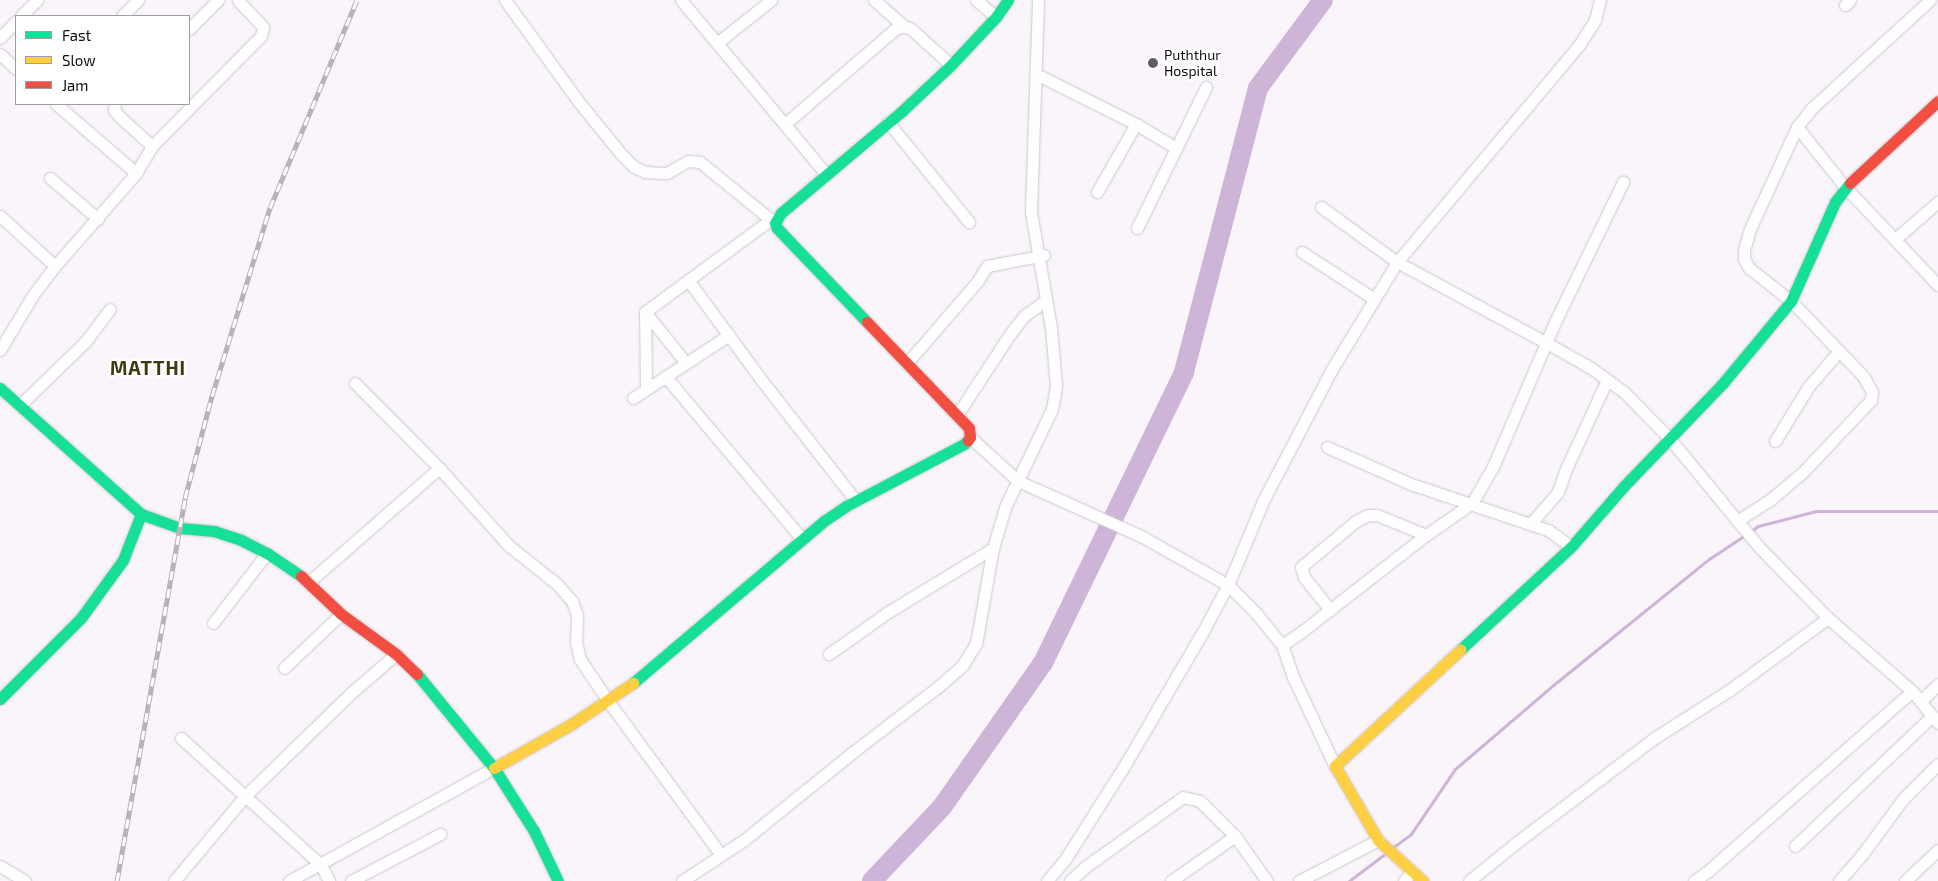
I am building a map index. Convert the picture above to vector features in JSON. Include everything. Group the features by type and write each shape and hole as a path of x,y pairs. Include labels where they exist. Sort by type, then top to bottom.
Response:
{"street":[{"path":"22,15 37,0"},
{"path":"123,15 138,0"},
{"path":"190,28 218,0"},
{"path":"0,350 33,295 55,266 98,219 136,173 152,146 261,36 263,26 238,0"},
{"path":"505,0 578,101 621,154 634,167 645,172 667,173 688,161 700,162 773,221 777,228 969,428 970,437 1018,481 1141,536 1228,585 1255,612 1282,645 1294,679 1335,766 1381,842 1423,881"},
{"path":"681,0 826,174"},
{"path":"717,44 772,0"},
{"path":"874,0 904,26 911,29 951,65"},
{"path":"976,0 996,17"},
{"path":"645,312 773,221 951,65 996,17 1008,0"},
{"path":"682,881 744,840 962,666 976,644 993,548 1006,505 1052,409 1056,386 1042,256 1031,212 1038,0"},
{"path":"1050,880 1126,763 1228,585 1264,499 1332,369 1397,262 1579,45 1595,20 1600,0"},
{"path":"1739,524 1802,473 1870,400 1872,392 1869,384 1791,301 1749,268 1744,259 1744,250 1750,229 1797,127 1812,108 1930,0"},
{"path":"0,38 15,22"},
{"path":"785,124 895,29 904,26"},
{"path":"0,54 15,68"},
{"path":"1036,74 1136,124 1176,148"},
{"path":"1137,228 1206,87"},
{"path":"1335,766 1571,548 1624,486 1723,382 1791,301 1835,202 1845,187 1938,101"},
{"path":"57,105 136,173"},
{"path":"115,105 114,110 120,118 152,146"},
{"path":"888,122 970,222"},
{"path":"1096,192 1136,124"},
{"path":"1797,127 1845,187 1938,285"},
{"path":"50,178 98,219"},
{"path":"1282,645 1426,535 1472,503 1492,469 1547,343 1623,182"},
{"path":"1895,239 1938,202"},
{"path":"1321,207 1397,262 1547,343 1608,380 1624,392 1670,439 1759,547 1828,618 1921,700 1935,720 1795,846"},
{"path":"0,216 55,266"},
{"path":"1302,252 1374,299"},
{"path":"907,363 977,282 987,266 1042,256"},
{"path":"688,280 856,501"},
{"path":"957,415 1010,334 1024,316 1046,300"},
{"path":"20,405 85,342 110,309"},
{"path":"645,312 686,363"},
{"path":"645,312 646,389"},
{"path":"634,398 729,335"},
{"path":"1775,441 1809,386 1839,351"},
{"path":"666,376 802,539"},
{"path":"1531,523 1558,492 1566,468 1608,380"},
{"path":"356,383 439,468 508,545 557,584 572,601 576,615 576,642 580,659 608,702 721,855"},
{"path":"0,388 141,514 180,528 214,530 241,540 267,553 309,582 341,614 396,654 427,684 494,768 534,831 558,881"},
{"path":"289,881 494,768 608,702 652,669 824,521 856,501 964,444 970,437"},
{"path":"1327,447 1411,484 1548,530 1571,548"},
{"path":"309,582 439,468"},
{"path":"0,699 81,618 123,560 141,514"},
{"path":"1330,610 1304,577 1301,567 1356,521 1368,515 1377,515 1426,535"},
{"path":"829,654 886,614 993,548"},
{"path":"213,623 267,553"},
{"path":"284,668 341,614"},
{"path":"1469,881 1517,842 1656,737 1731,689 1828,618"},
{"path":"174,881 245,796 350,694 396,654"},
{"path":"1921,700 1938,684"},
{"path":"1694,881 1707,872 1912,691"},
{"path":"181,738 321,864 329,881"},
{"path":"1839,881 1861,856 1903,800 1938,764"},
{"path":"1070,881 1085,867 1183,797 1200,801 1235,836 1267,881"},
{"path":"351,881 440,834"},
{"path":"1172,881 1235,836"},
{"path":"1299,881 1381,842"},
{"path":"1905,881 1938,850"},
{"path":"0,866 25,881"},
{"path":"1404,881 1408,868"}],"waterway":[{"path":"872,881 942,807 1043,663 1184,372 1258,88 1323,0"},
{"path":"1750,532 1758,526 1816,511 1938,511"},
{"path":"1392,848 1411,834 1455,769 1557,682 1709,559 1745,535"},
{"path":"1349,881 1386,853"}],"railway":[{"path":"117,881 185,498 212,396 270,208 357,0"}],"traffic: fast":[{"path":"867,322 777,228 775,223 781,213 901,112 951,65 996,17 1008,0"},
{"path":"1460,650 1571,547 1624,486 1723,383 1791,301 1835,202 1850,183"},
{"path":"0,388 141,514 180,528 214,531 241,540 267,553 301,576"},
{"path":"633,683 824,521 846,506 964,444 968,440"},
{"path":"0,699 81,618 123,560 141,514"},
{"path":"417,674 494,768 534,831 558,881"}],"traffic: slow":[{"path":"1423,881 1378,840 1335,766 1460,650"},
{"path":"494,768 570,725 633,683"}],"traffic: jam":[{"path":"1850,183 1938,101"},
{"path":"867,322 969,428 970,437 968,440"},
{"path":"301,576 341,614 396,654 417,674"}],"place":[{"name":"Puththur Hospital","path":"1153,63"}],"district":[{"name":"MATTHI","path":"148,368"}]}
